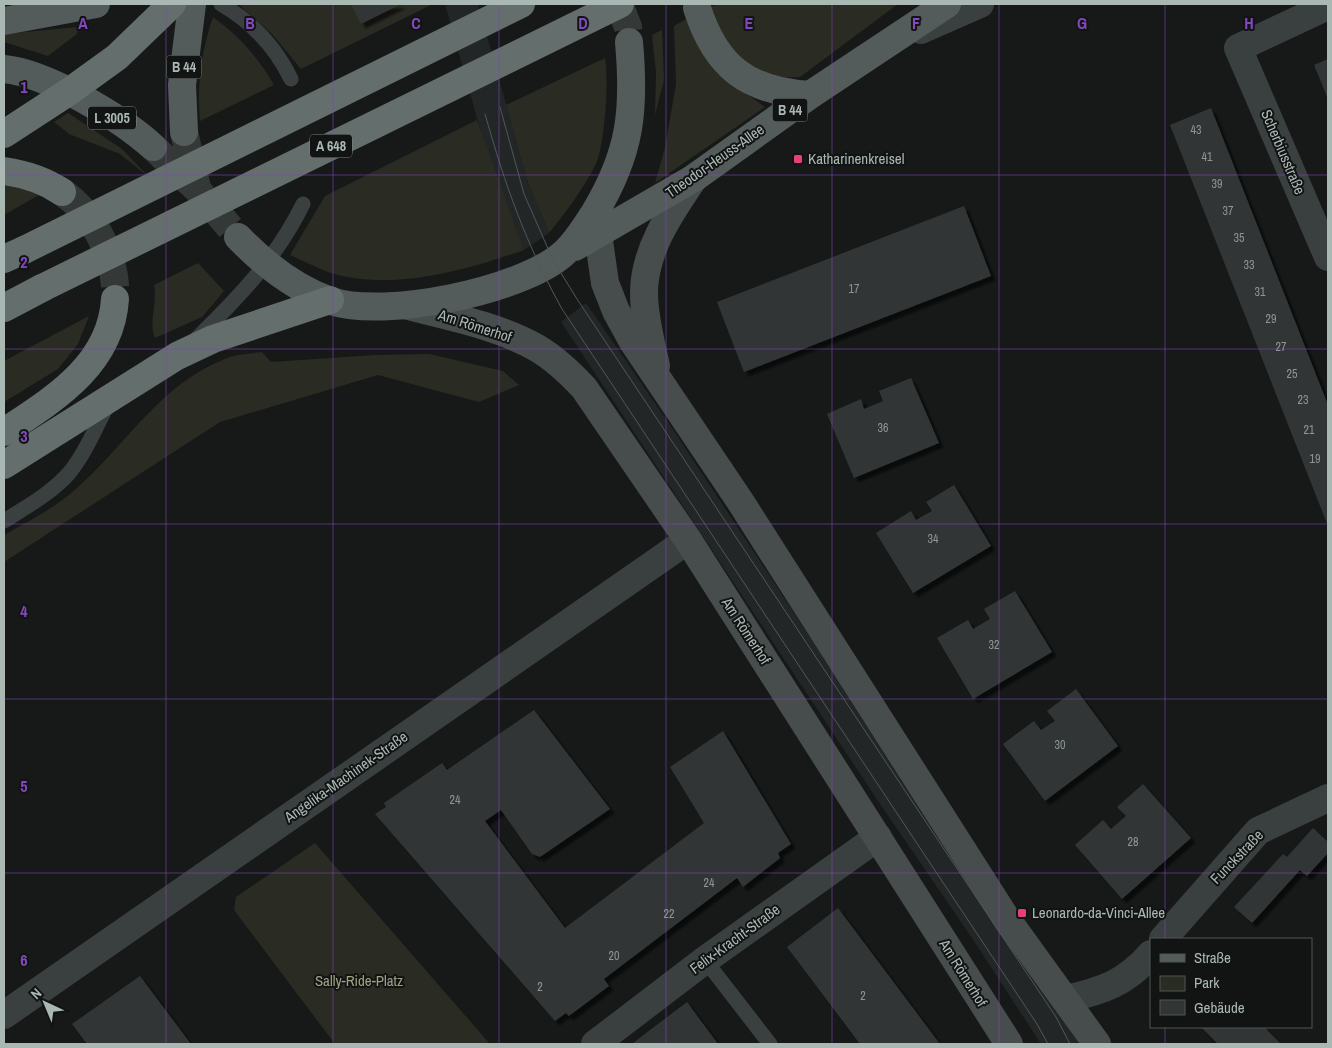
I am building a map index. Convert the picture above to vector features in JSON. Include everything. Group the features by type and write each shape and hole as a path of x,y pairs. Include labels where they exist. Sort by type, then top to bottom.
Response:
{"highway":[{"path":"4,134 70,91 117,57 172,4"},
{"path":"14,255 521,4"},
{"name":"A 648","path":"4,308 620,4"},
{"path":"4,171 24,174 51,185 62,192"},
{"path":"4,432 69,386 84,372 101,349 114,315 115,299"},
{"path":"4,465 178,356 213,339 330,300"}],"main road":[{"path":"4,21 96,4"},
{"name":"B 44","path":"184,132 182,85 192,4"},
{"name":"Theodor-Heuss-Allee","path":"563,254 694,178 810,96 948,4"},
{"path":"697,8 705,32 715,50 738,73 756,85 773,91 810,96"},
{"name":"B 44","path":"238,237 267,264 304,288 342,304 408,306 468,295 509,281 563,254 585,228 603,198 616,172 625,144 631,114 633,88 629,42"},
{"name":"L 3005","path":"4,69 39,78 70,91 153,147"},
{"path":"660,382 645,315 645,276 660,232 694,178"},
{"path":"603,198 598,234 605,283 616,311 660,382 740,501 1006,918 1097,1044"},
{"name":"Am Römerhof","path":"408,306 483,326 537,348 569,372 597,404 688,540 1009,1044"}],"street":[{"name":"Theodor-Heuss-Allee","path":"887,44 980,4"},
{"name":"Scherbiusstraße","path":"1328,6 1238,48 1328,257"},
{"name":"Angelika-Machinek-Straße","path":"4,1015 688,540"},
{"name":"Funckstraße","path":"1165,938 1258,831 1328,798"},
{"name":"Felix-Kracht-Straße","path":"595,1044 705,960 878,837"},
{"path":"1066,1000 1103,990 1136,971 1150,955"}],"lane":[{"path":"221,4 255,27 282,61 291,79"},
{"path":"178,356 267,264 290,230 302,204"},
{"path":"4,521 50,491 69,473 86,450 110,398"},
{"path":"705,960 770,1044"}],"shaded area":[{"path":"445,4 478,4 528,183 549,233 524,250 482,136"},
{"path":"586,303 668,422 1079,1044 1041,1044 974,941 880,804 561,322"}],"green space":[{"path":"238,4 433,4 301,69 272,34"},
{"path":"718,4 898,4 800,77 790,77 770,74 760,70 735,54 722,38 708,8"},
{"path":"213,17 247,48 274,85 200,121 199,94 201,69 205,43"},
{"path":"686,19 699,46 717,73 765,107 655,183 665,148 676,84 674,26"},
{"path":"78,27 77,34 48,56 4,42 4,34"},
{"path":"662,30 664,80 655,115 656,73 652,35"},
{"path":"605,58 607,81 605,111 602,142 596,164 580,191 549,233 528,183 506,105"},
{"path":"68,113 122,149 151,179 120,154 69,134 54,122"},
{"path":"477,120 524,250 451,272 400,280 374,280 349,277 325,271 290,255 325,196"},
{"path":"4,182 9,183 39,195 4,215"},
{"path":"198,263 224,291 202,317 155,338 152,325 155,298 154,285"},
{"path":"89,316 78,344 58,369 4,402 4,361"},
{"path":"262,352 271,362 375,355 429,354 503,371 519,385 479,402 378,375 220,422 4,562 4,535 51,508 69,495 95,471 145,416 181,384 202,370 229,357"},
{"name":"Sally-Ride-Platz","path":"315,843 490,1044 335,1044 234,910 236,897"}],"building":[{"path":"351,4 401,4 361,24"},
{"path":"1328,59 1328,99 1314,65"},
{"path":"1211,108 1328,405 1328,526 1170,125"},
{"path":"964,206 991,276 744,372 717,302"},
{"path":"911,378 939,443 854,478 827,414 861,399 864,409 883,401 879,391"},
{"path":"954,485 991,546 913,593 876,533 911,511 916,520 932,511 926,502"},
{"path":"1015,591 1052,652 973,699 937,638 968,620 973,629 990,619 984,609"},
{"path":"1076,689 1118,746 1045,801 1003,744 1034,721 1041,730 1055,721 1047,711"},
{"path":"534,710 610,809 540,857 532,854 501,810 485,821 565,928 704,823 670,767 723,731 791,844 778,853 780,858 743,887 737,878 604,979 609,986 569,1016 566,1013 555,1021 375,814 386,807 384,803 442,763 447,770"},
{"path":"1143,784 1191,838 1122,899 1075,845 1103,820 1111,829 1126,816 1117,807"},
{"path":"1313,828 1328,842 1328,853 1307,876 1300,870 1252,923 1234,907 1283,854 1287,857"},
{"path":"838,908 940,1044 860,1044 787,947"},
{"path":"140,976 191,1044 87,1044 72,1024"},
{"path":"687,1002 718,1044 632,1044 654,1027"},
{"path":"1202,1028 1265,1028 1281,1044 1218,1044"}],"tunnel":[{"path":"619,4 628,27 629,42"},
{"path":"184,132 197,188"},
{"path":"153,147 197,189 238,237"},
{"path":"62,192 84,212 102,239 112,268 115,299"}],"tram line":[{"path":"500,107 524,194 553,260 577,299 1056,1017 1070,1044"},
{"path":"485,114 500,165 527,237 562,309 1037,1024 1048,1044"}],"place":[{"name":"Katharinenkreisel","path":"798,159"},
{"name":"Leonardo-da-Vinci-Allee","path":"1022,913"}]}
